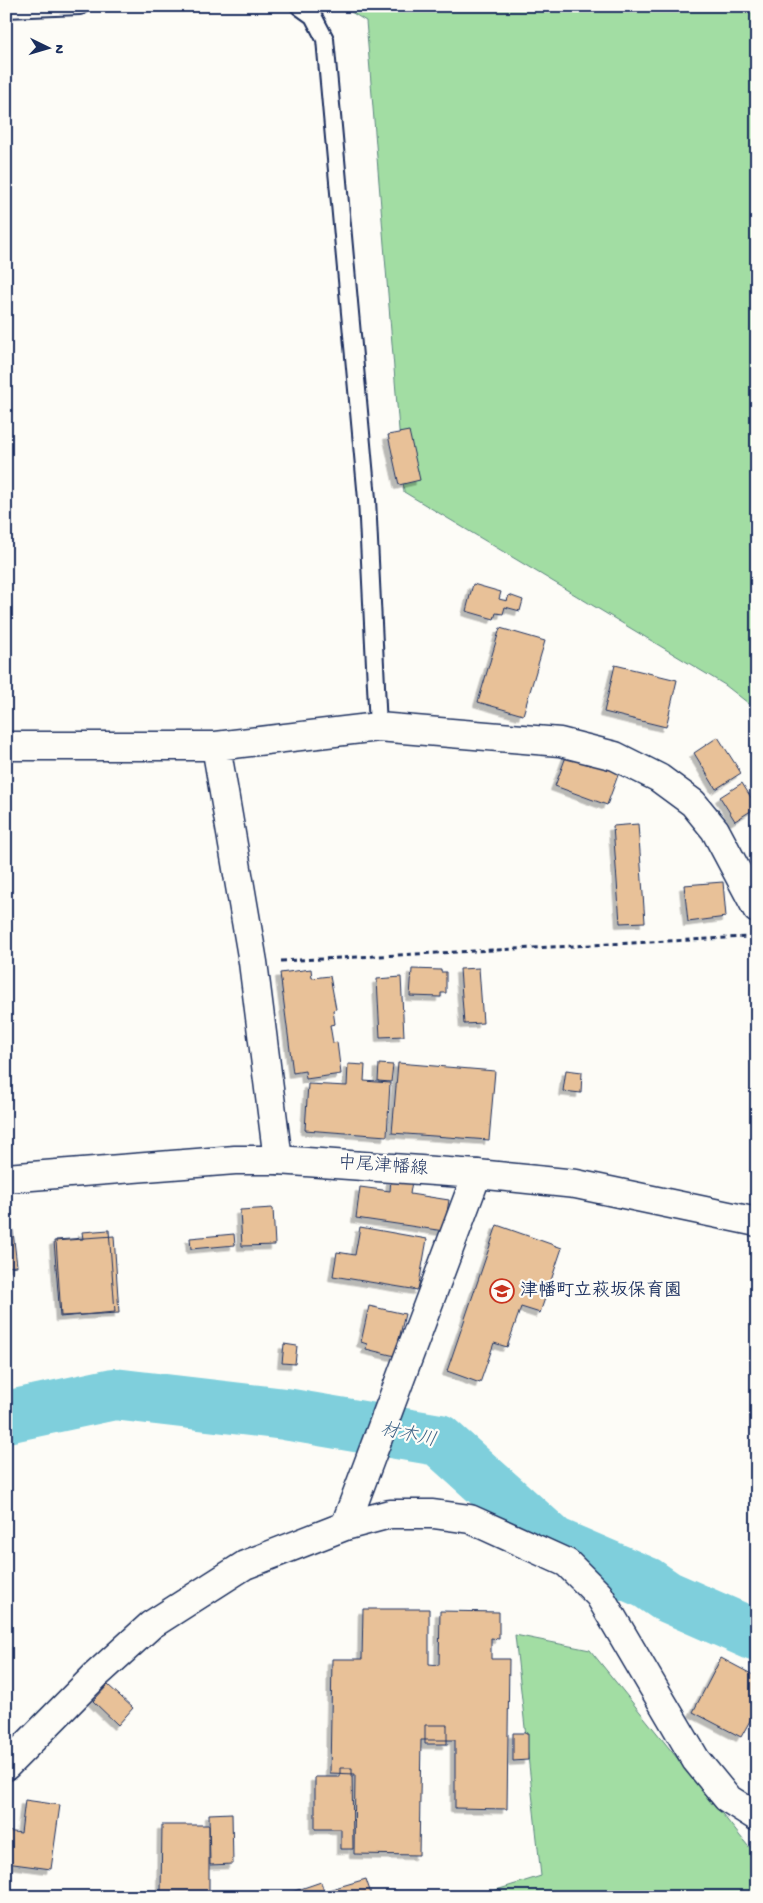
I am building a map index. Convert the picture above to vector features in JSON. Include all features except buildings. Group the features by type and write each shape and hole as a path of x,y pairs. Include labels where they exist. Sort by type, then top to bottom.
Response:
{"street":[{"path":"6,746 216,746 378,728 560,742 615,756 659,778 693,803 715,830 757,909"},
{"path":"216,746 253,962 278,1160"},
{"name":"中尾津幡線","path":"6,1178 235,1160 278,1160 477,1174 576,1184 757,1222"},
{"path":"345,1526 477,1174"},
{"path":"6,1766 96,1675 151,1625 245,1565 345,1526 390,1514 433,1514 470,1519 567,1563 599,1595 696,1760 727,1798 757,1817"}],"lane":[{"path":"6,9 80,6"},
{"path":"299,6 313,16 324,39 367,499 378,728"}],"path":[{"path":"253,962 757,937"}],"green space":[{"path":"341,6 757,6 757,710 725,685 404,492 366,21"},
{"path":"515,1635 590,1650 748,1846 757,1849 757,1897 474,1897 541,1876"}],"waterway":[{"name":"材木川","path":"6,1417 114,1394 285,1414 439,1440 554,1543 647,1583 666,1596 757,1636"}],"place":[{"name":"津幡町立萩坂保育園","path":"502,1291"}]}
